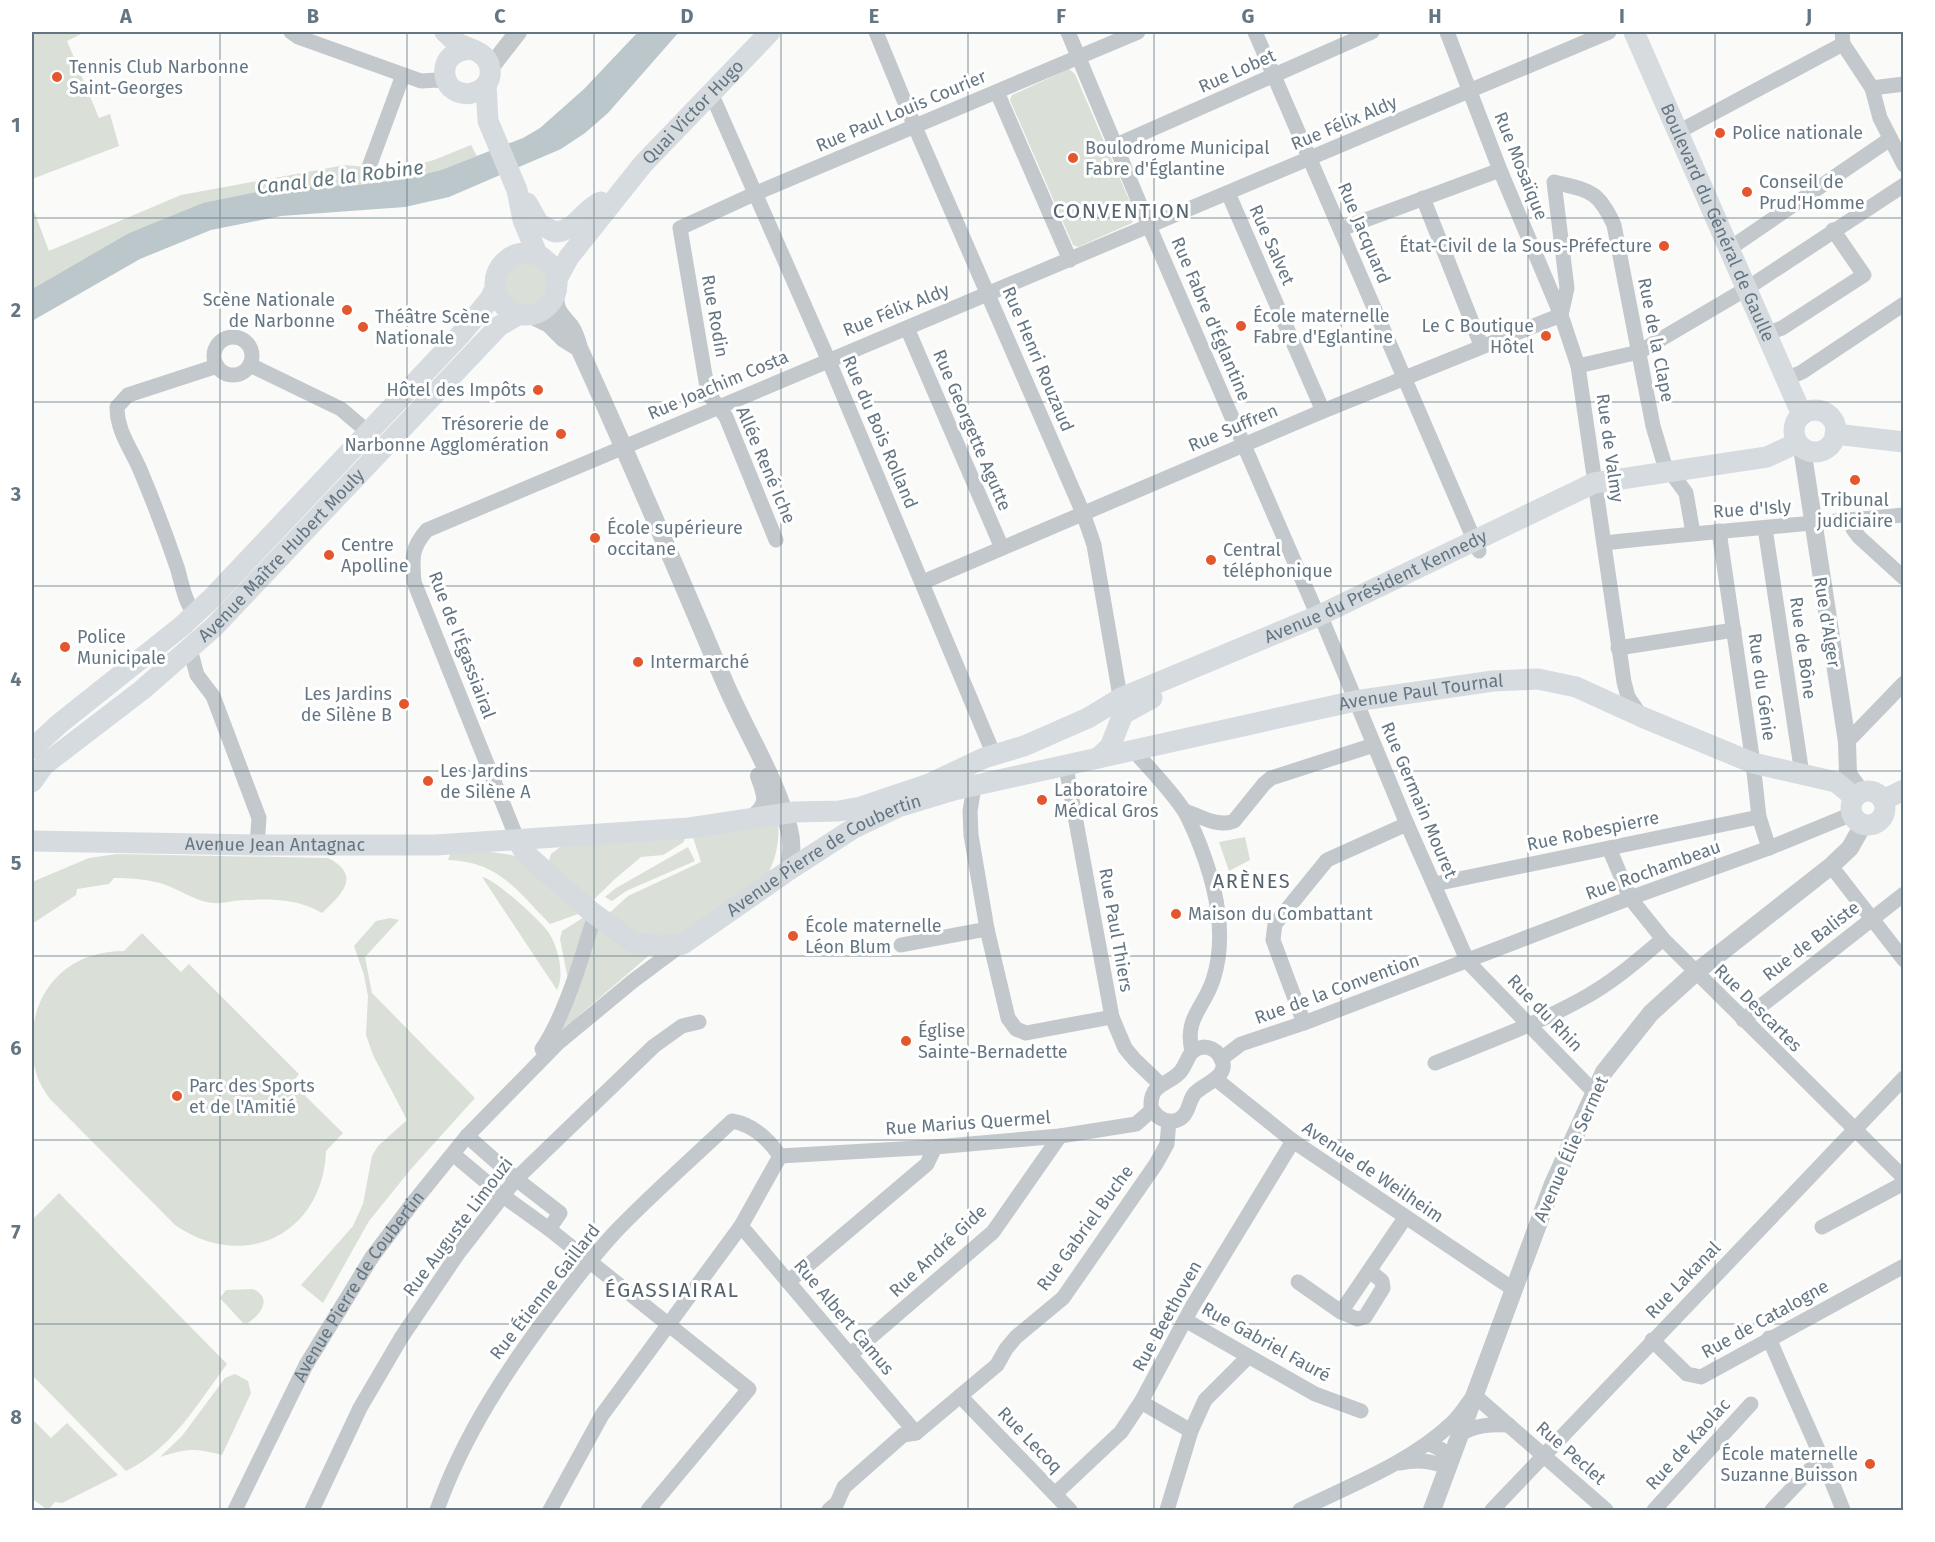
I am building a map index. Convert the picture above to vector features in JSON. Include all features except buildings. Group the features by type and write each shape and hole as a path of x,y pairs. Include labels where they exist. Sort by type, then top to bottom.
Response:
{"main road":[{"path":"435,32 447,61"},
{"path":"445,32 482,64 491,128 517,190 523,220 538,255 554,269 556,287 549,305 541,312 524,315 502,305 495,289 495,279 515,246 523,220"},
{"name":"Quai Victor Hugo","path":"556,287 568,257 643,164 770,32"},
{"name":"Boulevard du Général de Gaulle","path":"1634,32 1802,415"},
{"path":"482,64 456,52 447,61 445,71 455,88 491,128"},
{"path":"455,88 473,94 482,64"},
{"path":"517,190 530,206 539,224 555,232 573,227 593,205 619,195"},
{"name":"Quai Victor Hugo","path":"538,255 554,254 562,249 619,195"},
{"path":"504,263 518,254 538,255"},
{"name":"Avenue Maître Hubert Mouly","path":"32,749 212,598 461,334 490,299 495,289"},
{"name":"Avenue Maître Hubert Mouly","path":"32,782 44,765 190,649 250,591 499,326 524,315"},
{"path":"1813,411 1825,413 1833,422 1835,434 1825,449 1813,452 1800,445 1794,428 1802,415 1813,411"},
{"path":"1835,434 1904,442"},
{"name":"Avenue du Président Kennedy","path":"784,812 837,811 861,807 929,784 984,758 1024,746 1088,718 1122,706 1142,702 1321,620 1595,488 1662,480 1669,470 1767,457 1800,445"},
{"name":"Avenue Paul Tournal","path":"974,787 1355,701 1493,681 1538,679 1576,687 1642,717 1753,762 1836,782 1857,807 1872,791 1883,800"},
{"path":"1098,758 1110,747 1122,706"},
{"path":"1088,718 1103,719 1112,728 1115,736"},
{"name":"Avenue Pierre de Coubertin","path":"683,944 854,828 898,807 954,790 974,787"},
{"path":"1857,807 1874,824 1883,817 1885,811 1883,800 1904,790"},
{"name":"Avenue Jean Antagnac","path":"32,841 436,845 689,828 784,812"},
{"path":"547,873 543,860 555,838"},
{"path":"518,841 525,853 547,873 595,914 634,943 660,946 683,944"}],"street":[{"path":"291,32 298,37 403,75 424,82 437,80 455,88"},
{"path":"482,64 518,32"},
{"name":"Rue Henri Rouzaud","path":"876,32 1083,513 1094,545 1122,706"},
{"name":"Rue Fabre d'Églantine","path":"1068,32 1149,226 1321,620"},
{"name":"Rue Paul Louis Courier","path":"680,228 754,194 1138,32"},
{"name":"Rue Jacquard","path":"1255,32 1477,546"},
{"name":"Rue Lobet","path":"1116,145 1372,32"},
{"name":"Rue Mosaïque","path":"1447,32 1500,170 1561,315"},
{"name":"Rue Félix Aldy","path":"828,359 1070,260 1609,32"},
{"path":"1678,132 1843,38 1872,88 1881,118 1904,165"},
{"path":"369,167 403,75"},
{"path":"1872,88 1904,84"},
{"path":"997,92 1070,260"},
{"name":"Rue du Bois Rolland","path":"711,93 828,359 994,755"},
{"path":"1729,249 1890,139"},
{"path":"1341,229 1500,170"},
{"name":"Rue de Valmy","path":"1554,182 1567,288 1561,315 1578,366 1618,648 1628,697 1642,717"},
{"name":"Rue de la Clape","path":"1554,182 1590,191 1605,204 1614,225 1653,426 1664,463 1686,493 1693,533"},
{"path":"1578,366 1639,352 1746,289 1904,185"},
{"name":"Rue Salvet","path":"1228,193 1323,411"},
{"path":"1423,198 1481,345"},
{"name":"Rue Rodin","path":"680,228 708,393 719,407"},
{"path":"1766,334 1782,328 1864,274 1833,230"},
{"path":"556,287 556,308 576,336 579,348 744,726 775,786 793,848 789,870"},
{"path":"1786,379 1802,372 1904,304"},
{"path":"524,315 549,324 563,338 579,348"},
{"name":"Rue Suffren","path":"923,582 1404,377 1561,315"},
{"name":"Rue Georgette Agutte","path":"907,328 1002,548"},
{"path":"240,339 249,347 250,365 242,373 231,375 220,370 215,354 217,348 224,340 240,339"},
{"name":"Rue Joachim Costa","path":"624,447 828,359"},
{"path":"250,365 341,409 368,432"},
{"path":"195,614 188,605 183,585 140,468 125,441 117,419 117,407 128,395 217,366"},
{"name":"Allée René Iche","path":"719,407 726,417 776,540"},
{"name":"Rue d'Alger","path":"1800,445 1847,742 1848,774 1857,807"},
{"name":"Rue de l'Égassiairal","path":"518,841 510,816 414,582 412,559 418,541 427,530 624,447"},
{"name":"Rue d'Isly","path":"1604,543 1904,515"},
{"path":"1852,519 1853,529 1858,537 1904,578"},
{"name":"Rue de Bône","path":"1765,528 1802,774"},
{"name":"Rue du Génie","path":"1719,531 1759,817 1769,849"},
{"path":"183,585 212,598"},
{"name":"Rue Germain Mouret","path":"1321,620 1468,962"},
{"path":"1618,648 1734,630"},
{"path":"190,649 197,675 213,696 259,818 257,845"},
{"path":"166,670 197,675"},
{"path":"1847,742 1904,683"},
{"path":"744,726 749,752 766,798 762,810 751,819"},
{"path":"1185,811 1228,824 1234,821 1271,778 1374,745"},
{"path":"1133,750 1163,782 1185,811 1201,849 1216,897 1220,931 1218,957 1213,981 1191,1022 1189,1040 1192,1051"},
{"name":"Rue Paul Thiers","path":"1066,767 1112,1017 1125,1048 1161,1085"},
{"path":"974,787 970,811 971,835 987,929 1008,1018 1016,1029 1026,1033 1112,1017"},
{"name":"Rue Rochambeau","path":"1468,962 1630,898 1769,849 1857,807"},
{"name":"Avenue Élie Sermet","path":"1432,1510 1553,1184 1604,1072 1651,1013 1695,973 1831,866 1850,848 1857,807"},
{"path":"483,843 493,836 510,816 531,832 555,838"},
{"name":"Rue Robespierre","path":"1434,884 1759,817"},
{"path":"1304,1023 1273,940 1275,924 1327,860 1407,824"},
{"name":"Rue Descartes","path":"1609,848 1630,898 1664,939 1695,973 1904,1178"},
{"path":"1831,866 1904,960"},
{"name":"Rue de Baliste","path":"1743,1020 1904,894"},
{"name":"Avenue Pierre de Coubertin","path":"516,1086 551,1036 595,914"},
{"path":"901,945 987,929"},
{"path":"1435,1063 1530,1025 1583,999 1618,976 1664,939"},
{"name":"Avenue Pierre de Coubertin","path":"235,1510 306,1365 372,1257 467,1136 558,1043 633,981 683,944"},
{"name":"Rue de la Convention","path":"1221,1059 1241,1044 1468,962"},
{"name":"Rue du Rhin","path":"1468,962 1594,1092"},
{"name":"Rue Auguste Limouzi","path":"312,1510 360,1408 401,1338 457,1255 516,1179 654,1046 682,1026 699,1022"},
{"path":"1208,1047 1219,1054 1221,1059 1222,1072 1217,1080 1201,1087 1190,1099 1188,1108 1182,1117 1169,1121 1159,1118 1152,1110 1152,1096 1161,1085 1171,1081 1183,1070 1192,1051 1196,1048 1208,1047"},
{"name":"Rue Lakanal","path":"1492,1510 1904,1078"},
{"name":"Avenue de Weilheim","path":"1217,1080 1230,1093 1293,1141 1513,1289"},
{"name":"Rue Marius Quermel","path":"780,1156 935,1147 1060,1136 1136,1124 1152,1110"},
{"name":"Rue Étienne Gaillard","path":"437,1510 445,1486 484,1407 530,1338 590,1261 620,1227 732,1121 745,1123 768,1140 780,1156"},
{"name":"Rue Gabriel Buche","path":"837,1508 844,1487 903,1435 916,1433 997,1365 1016,1337 1063,1298 1156,1164 1167,1144 1169,1121"},
{"path":"467,1136 516,1179 560,1213 549,1228"},
{"name":"Rue André Gide","path":"851,1354 993,1232 1060,1136"},
{"name":"Rue Beethoven","path":"1055,1494 1121,1432 1141,1402 1185,1320 1293,1141"},
{"path":"788,1282 927,1164 935,1147"},
{"path":"453,1154 503,1196 549,1228 749,1389 648,1510"},
{"path":"550,1510 602,1415 741,1226 780,1156"},
{"path":"1822,1227 1904,1183"},
{"path":"1341,1312 1405,1218"},
{"name":"Rue Albert Camus","path":"741,1226 916,1433"},
{"name":"Rue de Catalogne","path":"1652,1340 1687,1374 1701,1377 1904,1266"},
{"path":"1298,1282 1341,1312 1357,1319 1365,1317 1383,1288 1382,1281 1370,1271"},
{"name":"Rue Gabriel Fauré","path":"1185,1320 1315,1394 1361,1411"},
{"path":"1769,1338 1822,1456 1843,1510"},
{"path":"1167,1510 1191,1431 1205,1400 1248,1357"},
{"path":"1300,1510 1391,1465 1428,1443 1453,1423 1474,1395"},
{"name":"Rue Peclet","path":"1474,1395 1546,1455 1606,1510"},
{"name":"Rue Lecoq","path":"960,1396 1070,1510"},
{"path":"1141,1402 1191,1431"},
{"name":"Rue de Kaolac","path":"1654,1510 1750,1404"},
{"name":"Rue Peclet","path":"1459,1435 1470,1428 1494,1424 1509,1425"},
{"path":"1428,1443 1442,1450 1448,1467"},
{"path":"1772,1510 1822,1456"},
{"path":"1391,1465 1413,1460 1428,1460 1448,1467"}],"shaded area":[{"name":"Tennis Club Narbonne Saint-Georges","path":"32,32 85,32 67,41 99,118 110,114 119,146 32,179"},
{"path":"638,32 679,32 608,113 585,133 561,149 449,197 405,207 281,216 211,230 140,259 32,321 32,289 127,234 203,203 277,188 358,185 399,180 441,170 523,138 540,128 584,89"},
{"name":"Boulodrome Municipal Fabre d'Églantine","path":"1069,69 1075,74 1136,216 1132,223 1078,247 1073,245 1010,100 1012,95"},
{"path":"471,145 477,156 441,170 399,180 358,185 277,188 127,234 32,289 32,206 49,251 181,195 345,165 397,170 434,160"},
{"path":"526,262 542,268 548,284 542,300 526,306 510,300 504,284 510,268"},
{"path":"778,820 776,851 765,879 679,939 651,942 606,916 628,896 701,862 693,837"},
{"path":"685,834 684,842 663,855 641,857 589,904 548,864 551,854 563,845"},
{"path":"1245,837 1250,860 1229,871 1219,842"},
{"path":"688,847 695,861 626,891 612,901 605,897 616,888"},
{"path":"484,851 512,855 525,862 581,913 550,924 516,889 494,872 466,862 448,860 451,852"},
{"path":"117,854 328,858 339,865 346,879 341,892 322,913 304,905 275,900 212,903 199,900 160,883 114,878 109,884 77,889 76,895 32,924 32,882 89,858"},
{"path":"482,877 496,884 517,901 549,933 559,961 560,977 557,990"},
{"path":"586,916 582,940 568,980 560,939 562,931"},
{"path":"390,918 399,920 365,957 372,993 475,1098 411,1169 369,1221 323,1303 301,1285 353,1226 363,1204 372,1156 378,1146 407,1120 373,1055 366,1035 368,996 364,975 354,946 376,921"},
{"path":"595,921 653,952 582,1013 558,1037"},
{"path":"142,933 181,972 189,964 299,1074 292,1083 343,1133 326,1151 321,1180 311,1204 295,1224 275,1237 252,1245 227,1245 201,1239 175,1225 50,1099 39,1080 34,1066 32,1044 38,1006 46,990 70,966 104,953 124,951"},
{"path":"59,1193 227,1364 171,1438 143,1461 126,1471 32,1375 32,1220"},
{"path":"253,1289 262,1297 263,1306 253,1319 248,1323 243,1323 220,1298 226,1290"},
{"path":"235,1374 248,1381 251,1393 222,1455 191,1450 160,1457 182,1436 225,1378"},
{"path":"32,1419 51,1438 67,1423 118,1475 62,1503 55,1502 48,1510 32,1499"}],"place":[{"name":"Tennis Club Narbonne Saint-Georges","path":"57,77"},
{"name":"Police nationale","path":"1720,133"},
{"name":"Boulodrome Municipal Fabre d'Églantine","path":"1073,158"},
{"name":"Conseil de Prud'Homme","path":"1747,192"},
{"name":"État-Civil de la Sous-Préfecture","path":"1664,246"},
{"name":"Scène Nationale de Narbonne","path":"347,310"},
{"name":"École maternelle Fabre d'Eglantine","path":"1241,326"},
{"name":"Théâtre Scène Nationale","path":"363,327"},
{"name":"Le C Boutique Hôtel","path":"1546,336"},
{"name":"Hôtel des Impôts","path":"538,390"},
{"name":"Trésorerie de Narbonne Agglomération","path":"561,434"},
{"name":"Tribunal judiciaire","path":"1855,480"},
{"name":"École supérieure occitane","path":"595,538"},
{"name":"Centre Apolline","path":"329,555"},
{"name":"Central téléphonique","path":"1211,560"},
{"name":"Police Municipale","path":"65,647"},
{"name":"Intermarché","path":"638,662"},
{"name":"Les Jardins de Silène B","path":"404,704"},
{"name":"Les Jardins de Silène A","path":"428,781"},
{"name":"Laboratoire Médical Gros","path":"1042,800"},
{"name":"Maison du Combattant","path":"1176,914"},
{"name":"École maternelle Léon Blum","path":"793,936"},
{"name":"Église Sainte-Bernadette","path":"906,1041"},
{"name":"Parc des Sports et de l'Amitié","path":"177,1096"},
{"name":"École maternelle Suzanne Buisson","path":"1870,1464"}],"district":[{"name":"CONVENTION","path":"1122,211"},
{"name":"ARÈNES","path":"1252,881"},
{"name":"ÉGASSIAIRAL","path":"672,1290"}],"water label":[{"name":"Canal de la Robine","path":"340,177"}]}
